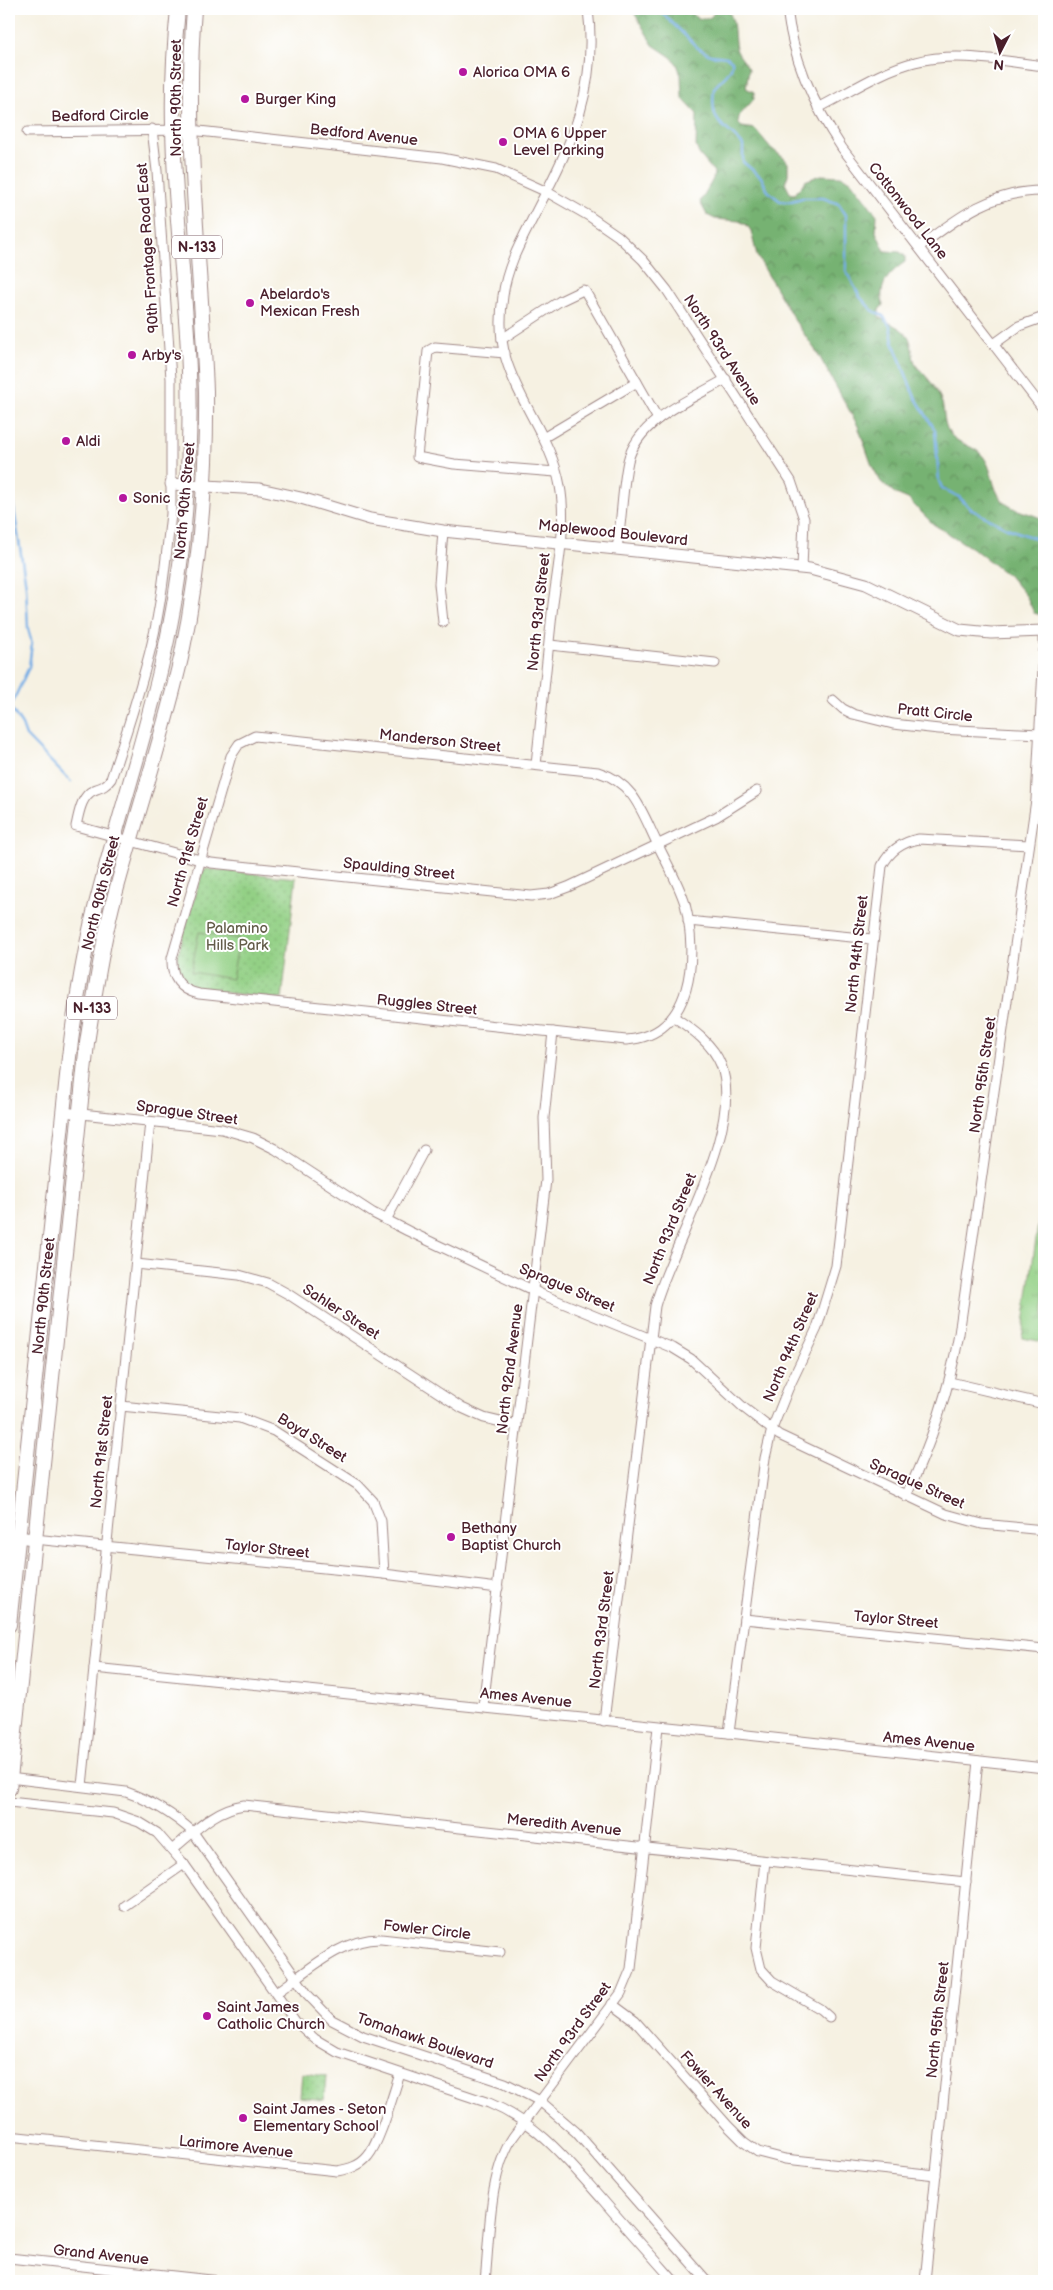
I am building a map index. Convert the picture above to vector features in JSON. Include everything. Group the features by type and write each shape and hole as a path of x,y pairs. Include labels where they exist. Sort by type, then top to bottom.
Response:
{"main road":[{"name":"North 90th Street","path":"9,1625 13,1536 74,1015 83,961 114,837 150,715 168,640 178,578 187,485 189,369 173,129 178,9"},
{"name":"North 90th Street","path":"9,1782 79,1114 97,976 112,905 167,715 193,593 204,486 206,391 190,130 190,72 194,9"}],"street":[{"name":"North 93rd Street","path":"536,765 561,542 562,501 556,472 543,438 514,381 505,354 502,339 502,305 508,270 568,151 583,104 590,58 588,9"},
{"name":"Cottonwood Lane","path":"787,9 799,62 818,108 842,148 1044,410"},
{"path":"818,108 896,68 915,62 953,57 1044,66"},
{"name":"90th Frontage Road East","path":"130,842 76,826 84,799 95,790 107,785 111,779 142,681 152,641 164,571 171,514 170,369 157,171 152,129"},
{"name":"Bedford Circle","path":"27,132 173,129"},
{"name":"Bedford Avenue","path":"173,129 463,161 502,171 547,192"},
{"path":"919,247 959,217 985,202 1018,192 1044,191"},
{"name":"North 93rd Avenue","path":"547,192 602,225 639,256 667,290 784,470 797,494 805,527 802,568"},
{"path":"502,339 560,301 583,290 595,306 658,419"},
{"path":"994,344 1019,326 1044,317"},
{"path":"505,354 435,347 428,350 416,457 454,464 556,472"},
{"path":"617,548 630,456 641,434 658,419 726,379"},
{"path":"543,438 637,382"},
{"name":"Maplewood Boulevard","path":"171,484 238,487 275,492 370,519 444,531 802,568 834,574 866,584 960,630 990,634 1044,631"},
{"path":"443,622 439,584 444,531"},
{"path":"1044,631 1044,642"},
{"path":"550,645 715,662"},
{"name":"North 95th Street","path":"906,1496 933,1436 950,1382 959,1334 1036,800 1044,650"},
{"name":"Pratt Circle","path":"833,700 843,709 853,714 903,725 939,729 1040,734"},
{"name":"Manderson Street","path":"247,739 263,736 598,772 609,775 626,786 634,796 658,845"},
{"name":"North 91st Street","path":"176,980 171,965 172,958 200,861 231,756 239,744 247,739"},
{"name":"Spaulding Street","path":"130,842 200,861 532,896 549,894 568,888 716,817 757,791"},
{"name":"North 94th Street","path":"729,1733 758,1495 772,1430 788,1389 817,1328 836,1266 879,873 890,852 903,843 919,839 1030,845"},
{"path":"658,845 681,894 688,920 690,945 687,984 681,1006 674,1017"},
{"path":"688,920 872,939"},
{"name":"Ruggles Street","path":"176,980 186,990 199,994 553,1032 636,1039 657,1032 674,1017"},
{"name":"North 93rd Street","path":"604,1720 650,1338 661,1284 719,1144 725,1100 724,1075 718,1058 703,1039 674,1017"},
{"name":"North 92nd Avenue","path":"483,1708 546,1180 544,1118 553,1032"},
{"name":"Sprague Street","path":"63,1112 222,1129 254,1138 275,1149 386,1220 534,1290 673,1348 691,1359 744,1408 772,1430 906,1496 962,1519 982,1524 1044,1530"},
{"name":"North 91st Street","path":"82,1786 150,1122"},
{"path":"386,1220 424,1150"},
{"name":"Sahler Street","path":"136,1264 239,1275 268,1283 288,1294 462,1408 484,1418 517,1426"},
{"path":"950,1382 1044,1404"},
{"name":"Boyd Street","path":"121,1406 240,1418 274,1431 358,1486 373,1501 381,1521 384,1574"},
{"path":"13,1536 34,1539"},
{"name":"Taylor Street","path":"34,1539 384,1574 498,1588"},
{"name":"Taylor Street","path":"744,1619 1044,1649"},
{"name":"Ames Avenue","path":"94,1668 729,1733 1044,1768"},
{"name":"North 93rd Street","path":"485,2281 498,2171 508,2144 621,1993 631,1969 658,1727"},
{"name":"North 95th Street","path":"925,2281 978,1761"},
{"name":"Tomahawk Boulevard","path":"9,1782 82,1786 126,1792 141,1797 168,1811 193,1832 297,1979 318,2006 332,2020 352,2031 506,2083 540,2101 576,2132 707,2281"},
{"path":"9,1802 120,1815 148,1827 173,1849 295,2020 326,2046 354,2059 489,2102 525,2121 555,2146 674,2281"},
{"name":"Meredith Avenue","path":"173,1849 223,1811 244,1805 966,1882"},
{"path":"765,1860 756,1948 761,1969 772,1981 820,2009 829,2017"},
{"path":"124,1906 184,1864"},
{"name":"Fowler Circle","path":"276,1993 341,1949 366,1940 390,1940 500,1952"},
{"name":"Fowler Avenue","path":"612,2004 635,2022 728,2126 744,2142 758,2152 785,2159 936,2175"},
{"name":"Larimore Avenue","path":"9,2136 331,2170 346,2170 361,2163 373,2148 400,2074"},
{"name":"Grand Avenue","path":"9,2258 220,2281"}],"green space":[{"path":"632,9 685,9 698,18 705,19 711,17 716,10 729,12 733,21 737,51 749,69 746,88 754,92 754,99 739,116 738,123 742,127 755,129 771,148 788,163 788,175 785,183 790,193 795,194 805,181 821,175 841,176 851,181 877,215 876,232 885,251 900,252 905,256 905,262 886,280 882,291 883,305 879,310 879,317 908,336 917,366 937,391 949,432 955,439 976,450 984,458 988,464 996,489 1003,501 1007,505 1044,520 1044,616 1034,613 1027,597 1011,578 975,550 933,524 908,499 896,494 881,482 872,466 858,426 818,354 795,321 757,256 751,231 747,225 739,221 715,219 707,215 700,202 713,179 714,172 699,154 696,146 697,114 682,98 681,75 677,64 671,57 653,45"},
{"name":"Palamino Hills Park","path":"207,869 296,878 282,999 193,989 180,978 177,960 203,871"},
{"path":"199,932 239,939 232,979 191,972"},
{"path":"1044,1182 1044,1342 1022,1338"},
{"path":"302,2073 326,2076 324,2100 300,2097"}],"waterway":[{"path":"658,9 698,48 710,55 727,57 732,61 731,69 714,88 714,110 719,122 743,145 743,162 761,177 768,191 780,201 788,202 802,198 823,198 839,204 846,215 846,271 860,297 872,310 883,316 890,326 893,342 914,395 935,430 939,481 942,488 959,497 972,510 1007,528 1036,539 1044,552"},
{"path":"9,455 11,490 26,586 28,629 32,643 29,667 9,710"},
{"path":"10,707 22,725 26,736 71,782"}],"place":[{"name":"Alorica OMA 6","path":"463,72"},
{"name":"Burger King","path":"245,99"},
{"name":"OMA 6 Upper Level Parking","path":"503,142"},
{"name":"Abelardo's Mexican Fresh","path":"250,303"},
{"name":"Arby's","path":"132,355"},
{"name":"Aldi","path":"66,441"},
{"name":"Sonic","path":"123,498"},
{"name":"Bethany Baptist Church","path":"451,1537"},
{"name":"Saint James Catholic Church","path":"207,2016"},
{"name":"Saint James - Seton Elementary School","path":"243,2118"}]}
